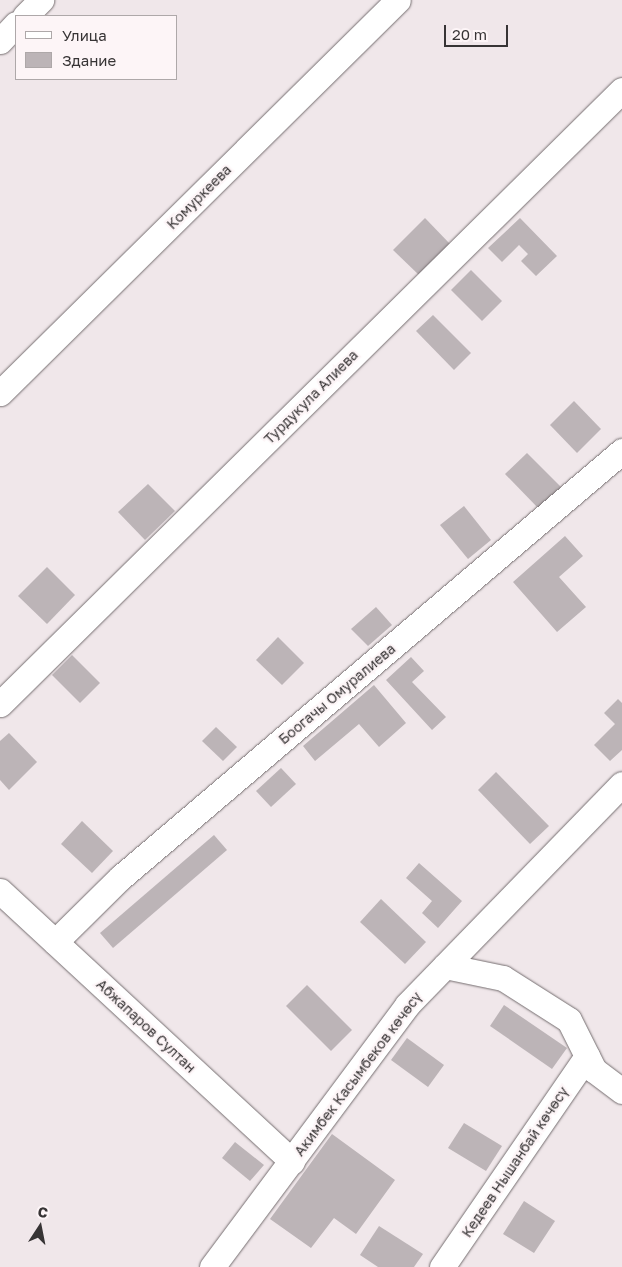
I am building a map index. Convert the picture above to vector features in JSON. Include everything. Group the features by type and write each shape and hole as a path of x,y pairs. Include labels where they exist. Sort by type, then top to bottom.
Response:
{"street":[{"path":"25,15 41,0"},
{"name":"Комуркеева","path":"0,393 398,0"},
{"path":"0,41 15,25"},
{"name":"Турдукула Алиева","path":"0,704 622,90"},
{"name":"Боогачы Омуралиева","path":"55,942 121,877 622,451"},
{"name":"Акимбек Касымбеков көчөсү","path":"212,1267 407,1005 622,784"},
{"name":"Абжапаров Султан","path":"0,892 292,1161"},
{"path":"446,966 503,978 569,1020 594,1070 622,1091"},
{"name":"Кедеев Нышанбай көчөсү","path":"442,1267 587,1056"}],"building":[{"path":"425,218 451,245 420,276 393,250"},
{"path":"520,218 557,256 536,276 521,261 528,254 519,245 502,262 488,248"},
{"path":"471,270 502,301 482,321 451,290"},
{"path":"433,315 471,353 454,370 416,331"},
{"path":"574,401 601,429 577,453 550,425"},
{"path":"527,453 561,487 539,509 505,474"},
{"path":"148,484 175,511 145,540 118,512"},
{"path":"464,506 491,540 468,559 440,525"},
{"path":"565,536 583,556 559,577 586,607 557,632 513,582"},
{"path":"47,567 75,595 47,624 18,596"},
{"path":"376,607 392,625 368,646 351,629"},
{"path":"278,637 304,663 282,685 256,660"},
{"path":"72,655 100,683 80,703 52,675"},
{"path":"411,657 424,671 412,682 446,717 432,730 386,680"},
{"path":"374,685 406,723 379,747 359,724 315,761 303,746"},
{"path":"618,699 622,703 622,750 610,761 594,745 615,724 604,713"},
{"path":"216,727 237,747 223,761 202,741"},
{"path":"9,733 37,762 9,790 0,780 0,741"},
{"path":"281,768 296,784 271,807 256,791"},
{"path":"496,772 549,826 530,844 478,790"},
{"path":"82,821 113,851 92,873 61,844"},
{"path":"214,835 227,850 113,948 100,933"},
{"path":"419,863 462,901 438,928 422,913 432,901 406,878"},
{"path":"381,899 426,942 405,964 360,922"},
{"path":"307,985 352,1030 331,1051 286,1006"},
{"path":"504,1005 567,1048 552,1069 490,1026"},
{"path":"407,1038 444,1065 428,1087 391,1060"},
{"path":"464,1123 502,1146 486,1171 448,1148"},
{"path":"332,1134 395,1180 356,1234 334,1218 311,1248 270,1219"},
{"path":"235,1142 264,1165 250,1181 222,1158"},
{"path":"524,1201 555,1221 534,1253 503,1234"},
{"path":"379,1226 423,1254 414,1267 378,1267 360,1255"}]}
